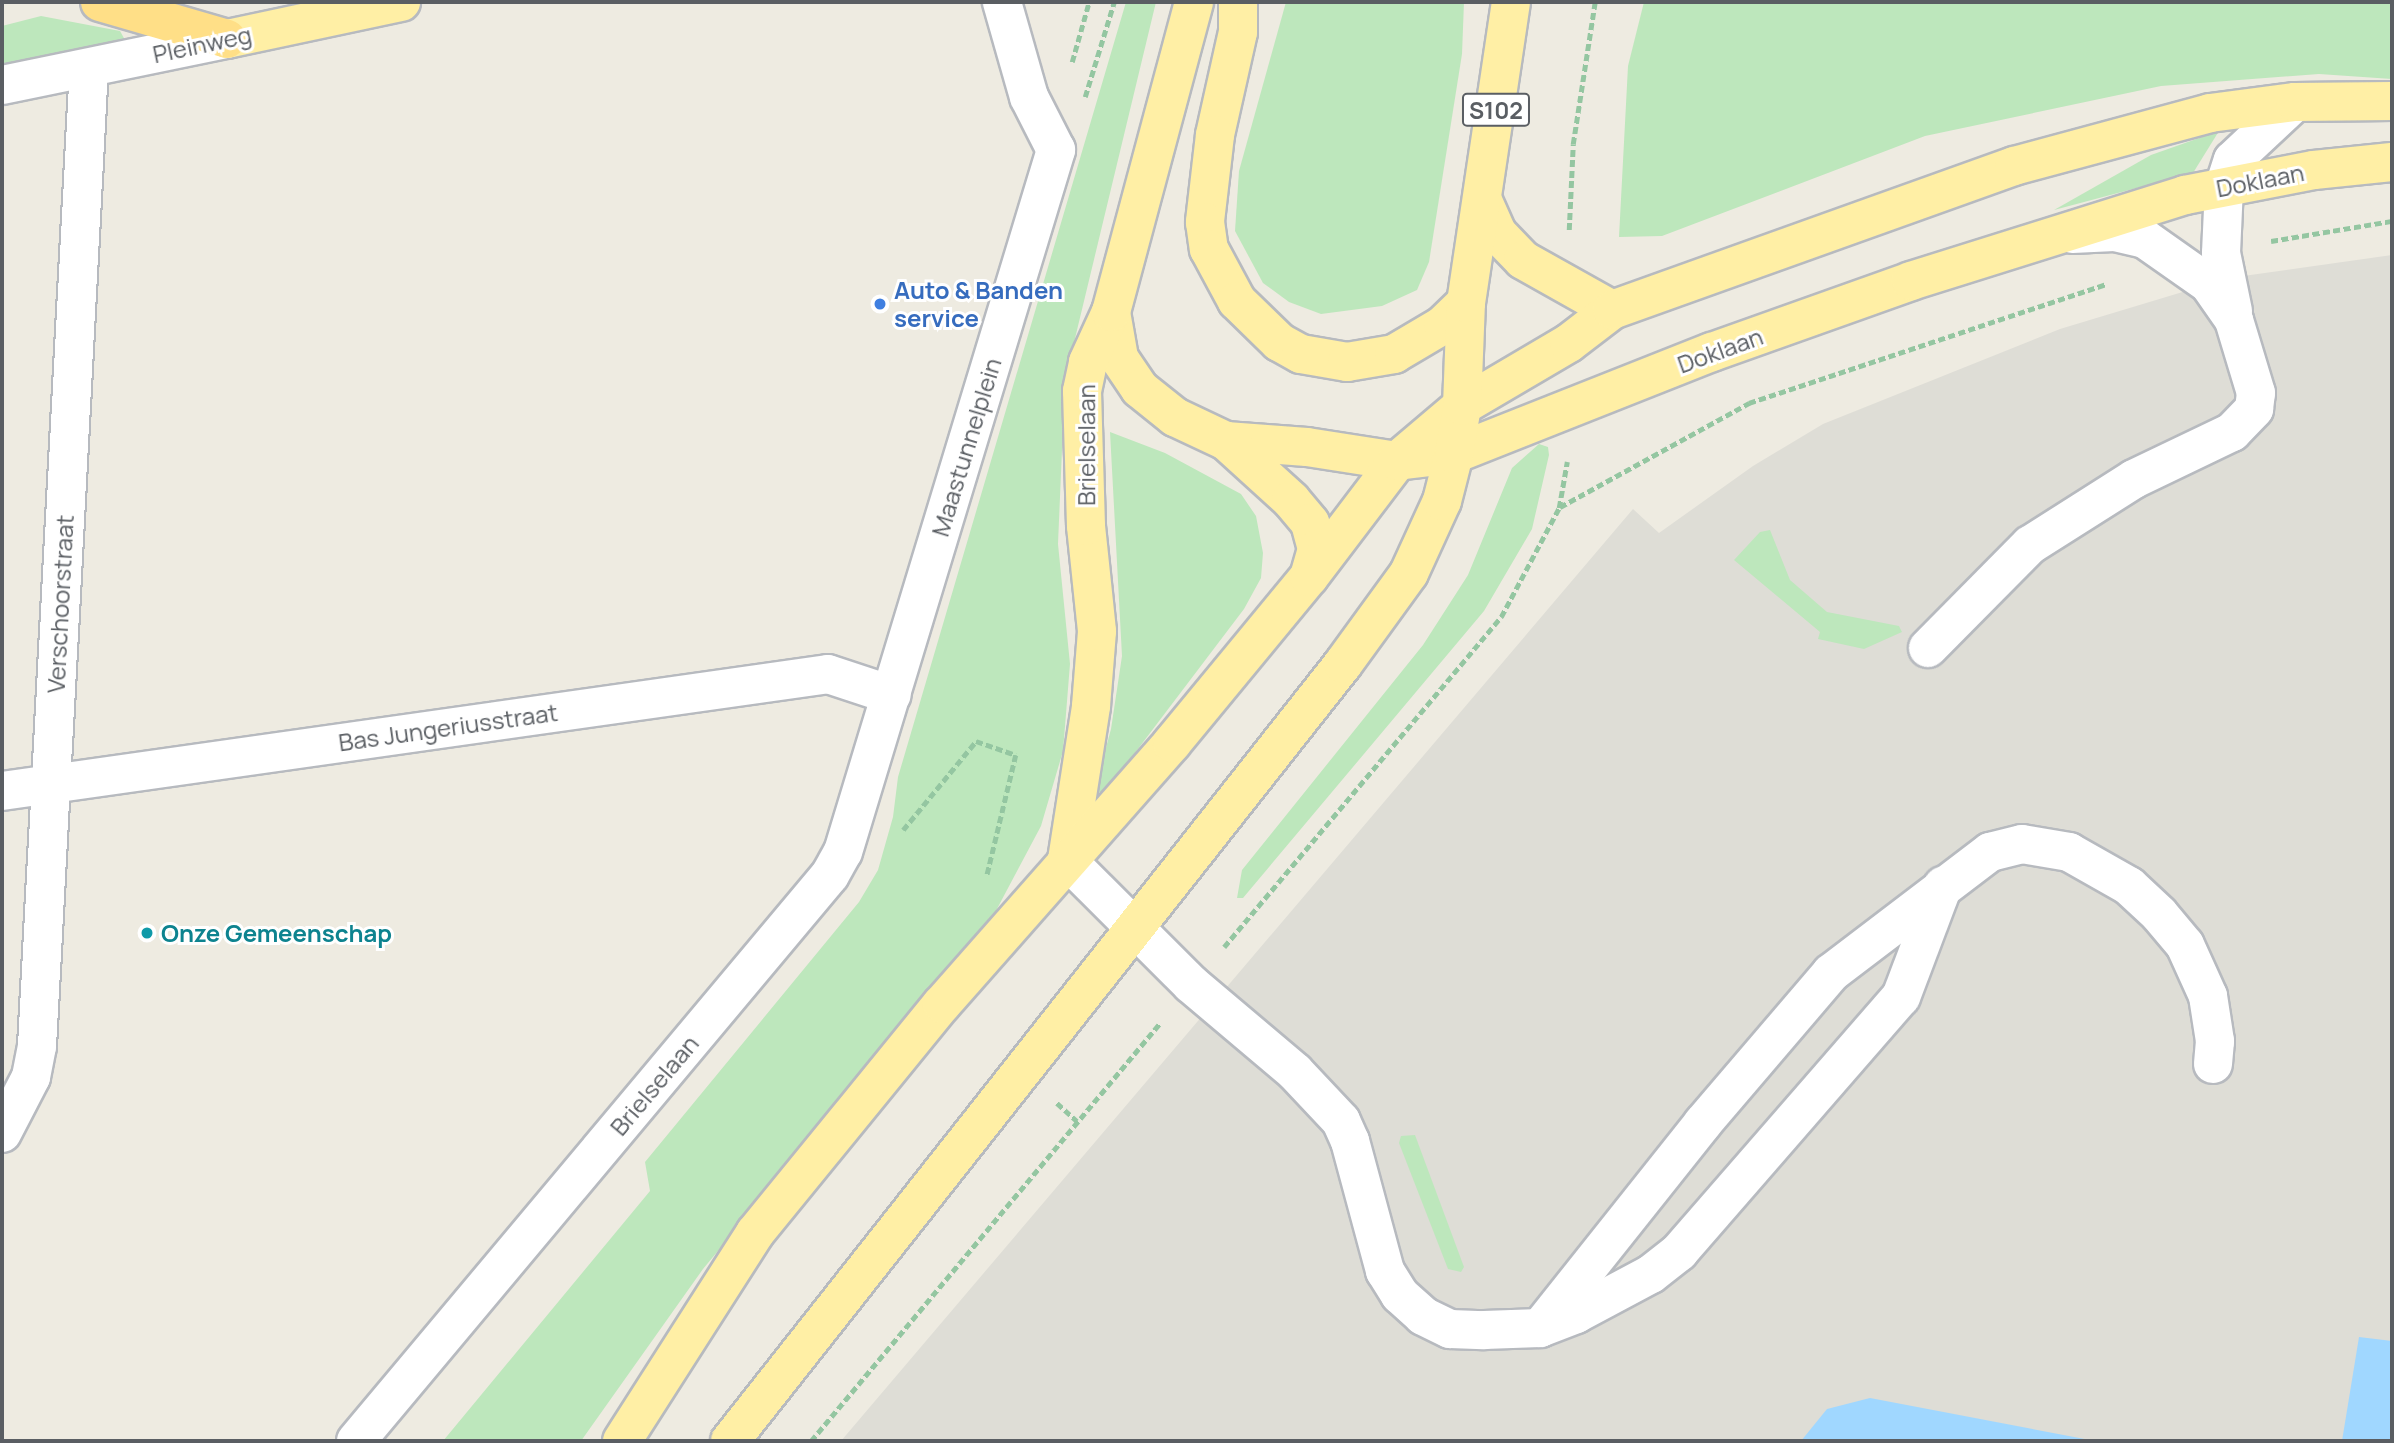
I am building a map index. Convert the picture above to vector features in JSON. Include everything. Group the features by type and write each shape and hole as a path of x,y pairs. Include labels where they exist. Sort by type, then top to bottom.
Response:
{"highway":[{"path":"100,2 228,39"}],"main road":[{"name":"Pleinweg","path":"228,39 401,2"},
{"name":"Brielselaan","path":"1067,860 1091,706 1097,631 1086,526 1082,391 1088,362 1111,312 1194,2"},
{"path":"1238,2 1238,32 1215,135 1205,222 1213,258 1237,301 1279,342 1301,354 1347,362 1394,355 1443,325 1466,303"},
{"name":"S102","path":"1483,201 1508,7"},
{"path":"622,1441 755,1233 942,1004 1309,577 1397,461 1462,406 1569,343 1612,310 2014,166 2210,113 2295,102 2392,102"},
{"name":"Doklaan","path":"1111,312 1119,358 1140,389 1175,417 1226,441 1307,447 1397,461 1454,454 1724,348 2058,234 2224,187 2314,170 2392,162"},
{"path":"730,1441 1384,609 1424,543 1454,454 1462,406 1466,303 1483,201"},
{"path":"1483,201 1497,233 1523,260 1612,310"},
{"path":"1226,441 1292,500 1310,523 1317,549 1309,577"}],"street":[{"name":"Maastunnelplein","path":"891,695 1056,150 1030,97 1002,2"},
{"name":"Pleinweg","path":"2,85 228,39"},
{"name":"Verschoorstraat","path":"2,1133 31,1077 37,1045 89,68"},
{"path":"2204,266 2233,160 2295,102"},
{"path":"1928,648 2030,545 2134,479 2247,422 2254,409 2256,393 2234,320 2204,266 2145,239 2114,233 2058,234"},
{"name":"Bas Jungeriusstraat","path":"2,791 828,674 891,695"},
{"name":"Brielselaan","path":"356,1441 830,876 843,852 891,695"},
{"path":"1539,1328 1703,1123 1831,973 1990,852 2022,844 2069,852 2105,870 2149,905 2185,945 2208,996 2215,1041 2213,1064"},
{"path":"1067,860 1131,928 1191,984 1295,1072 1340,1121 1350,1141 1385,1271 1400,1295 1423,1316 1450,1329 1539,1328 1610,1299 1679,1252 1901,997 1943,886"}],"path":[{"path":"1084,103 1114,2"},
{"path":"811,1441 1191,984 1466,663 1519,588 1559,508 1588,496 1749,403 1933,339 2204,266 2288,237 2392,221"},
{"path":"894,842 976,741 1016,755 986,881"}],"shaded area":[{"path":"2392,255 2392,1441 841,1441 1633,509 1659,533 1753,466 1823,424 2060,329 2229,278"}],"green space":[{"path":"1126,2 1156,2 1065,380 1058,544 1070,664 1063,751 1041,826 990,922 703,1269 581,1441 443,1441 650,1191 645,1162 859,902 878,870 893,817 898,777"},
{"path":"1286,2 1464,2 1462,54 1429,262 1417,290 1382,306 1321,314 1289,302 1263,283 1235,231 1239,171"},
{"path":"1644,2 2392,2 2392,79 2319,74 2161,86 1925,136 1662,236 1619,237 1628,66"},
{"path":"41,16 120,31 125,40 2,64 2,26"},
{"path":"2219,131 2193,173 2054,210 2151,155"},
{"path":"1110,432 1165,453 1241,494 1256,516 1263,553 1261,578 1244,609 1103,795 1095,789 1111,729 1122,656"},
{"path":"1539,444 1548,447 1549,455 1532,529 1484,611 1243,898 1237,898 1242,870 1423,645 1468,575 1512,468"},
{"path":"1770,530 1790,580 1827,612 1899,626 1902,632 1864,649 1818,639 1820,632 1734,560 1760,532"},
{"path":"1415,1135 1464,1267 1461,1272 1448,1269 1399,1143 1401,1136"}],"water":[{"path":"2359,1337 2392,1341 2392,1441 2342,1441"},
{"path":"1870,1398 2095,1441 1801,1441 1827,1409"}],"place":[{"name":"Auto & Banden service","path":"880,304"},
{"name":"Onze Gemeenschap","path":"147,933"}]}
